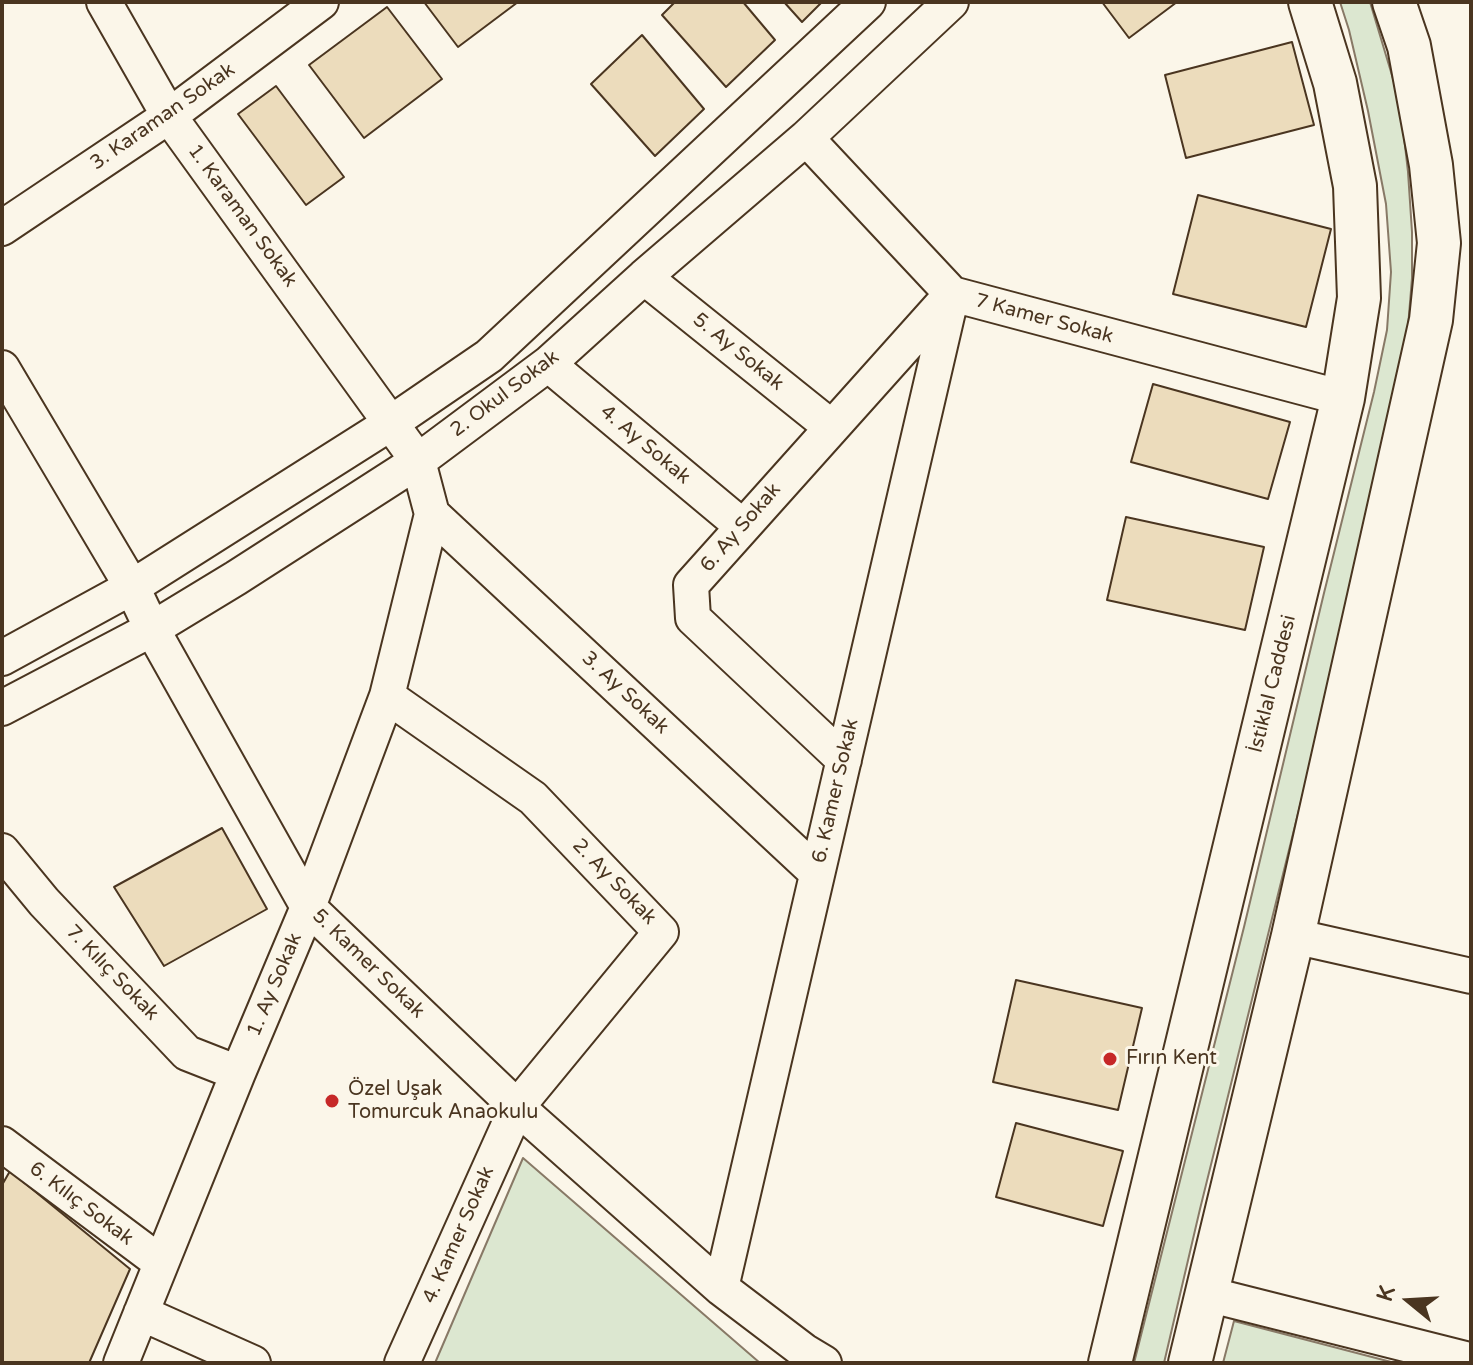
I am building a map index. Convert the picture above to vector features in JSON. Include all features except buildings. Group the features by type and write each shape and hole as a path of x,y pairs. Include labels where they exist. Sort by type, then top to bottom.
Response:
{"main road":[{"name":"İstiklal Caddesi","path":"1110,1363 1343,398 1359,298 1355,186 1335,83 1310,2"},
{"path":"1190,1363 1293,936 1431,320 1439,243 1431,165 1409,46 1394,2"}],"street":[{"name":"1. Karaman Sokak","path":"104,2 169,116 418,461"},
{"name":"3. Karaman Sokak","path":"2,228 169,116 321,2"},
{"name":"2. Okul Sokak","path":"2,658 132,587 391,423 489,356 868,2"},
{"name":"2. Okul Sokak","path":"2,708 152,629 418,461 548,364 806,138 951,2"},
{"name":"7 Kamer Sokak","path":"806,138 952,294 1343,398"},
{"name":"5. Ay Sokak","path":"644,277 831,427"},
{"name":"6. Ay Sokak","path":"844,760 693,618 691,585 952,294"},
{"name":"6. Kamer Sokak","path":"721,1288 952,294"},
{"name":"4. Ay Sokak","path":"548,364 742,526"},
{"name":"5. Kamer Sokak","path":"2,368 132,587 152,629 308,907 517,1107 721,1288 807,1359"},
{"name":"1. Ay Sokak","path":"121,1363 308,907 387,696 432,514 418,461"},
{"name":"3. Ay Sokak","path":"432,514 817,873"},
{"name":"2. Ay Sokak","path":"387,696 533,798 661,932 517,1107"},
{"name":"7. Kılıç Sokak","path":"2,851 44,902 187,1053 238,1073"},
{"path":"1293,936 1471,976"},
{"name":"4. Kamer Sokak","path":"402,1363 517,1107"},
{"name":"6. Kılıç Sokak","path":"2,1145 161,1263"},
{"path":"1207,1294 1466,1362"},
{"path":"141,1313 253,1363"}],"green space":[{"path":"1340,2 1370,2 1400,102 1408,172 1412,278 1399,390 1349,608 1164,1363 1134,1363 1244,927 1387,330 1391,272 1386,204 1368,111"},
{"path":"523,1158 760,1363 435,1363"},
{"path":"1234,1321 1395,1363 1223,1363"}],"place":[{"name":"Fırın Kent","path":"1110,1059"},
{"name":"Özel Uşak Tomurcuk Anaokulu","path":"332,1101"}]}
